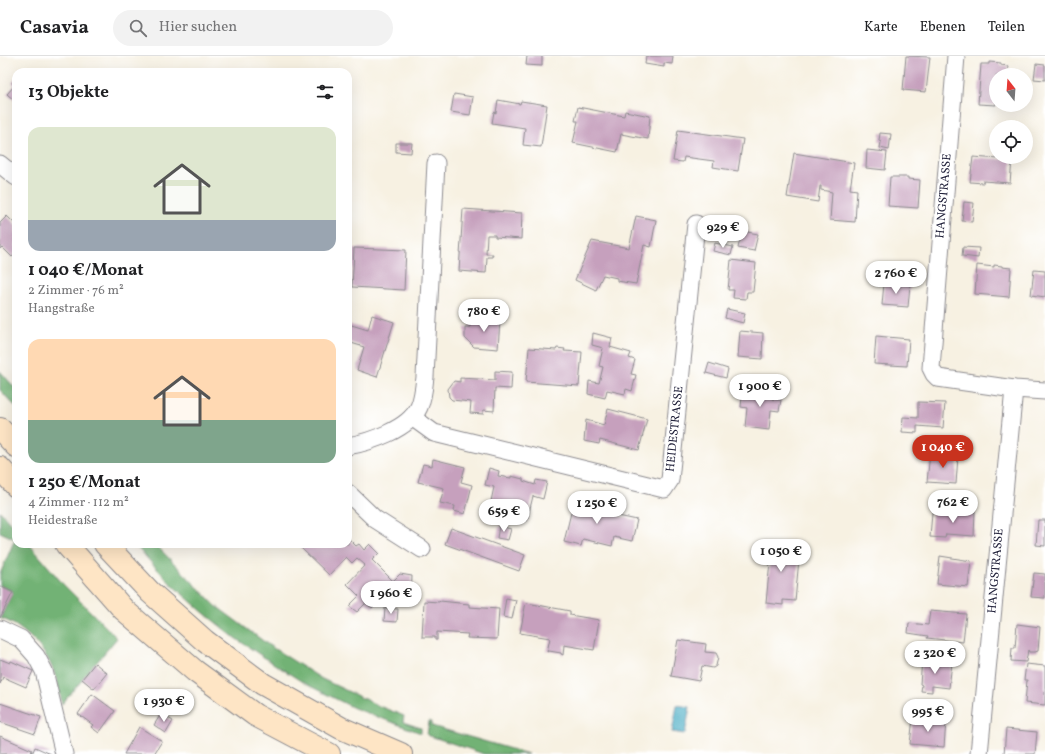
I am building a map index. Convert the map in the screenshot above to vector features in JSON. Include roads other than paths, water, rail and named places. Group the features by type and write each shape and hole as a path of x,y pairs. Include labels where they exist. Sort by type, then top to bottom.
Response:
{"main road":[{"path":"0,429 12,442"},
{"path":"0,468 12,482"},
{"path":"70,548 124,610 195,671 255,715 328,754"},
{"path":"109,548 150,592 205,641 263,684 341,728 396,753"}],"street":[{"name":"HANGSTRASSE","path":"956,56 931,368 938,378 1014,389 1045,390"},
{"path":"352,445 379,437 398,428 412,417 419,408 423,394 425,377 436,163"},
{"path":"0,164 12,174"},
{"name":"HEIDESTRASSE","path":"412,417 434,433 664,489 670,480 696,224"},
{"name":"HANGSTRASSE","path":"979,754 1014,389"},
{"path":"352,498 375,519 422,549"},
{"path":"0,629 21,639 36,656 44,671 64,754"}],"water":[{"path":"677,705 690,707 685,734 672,732"}]}
